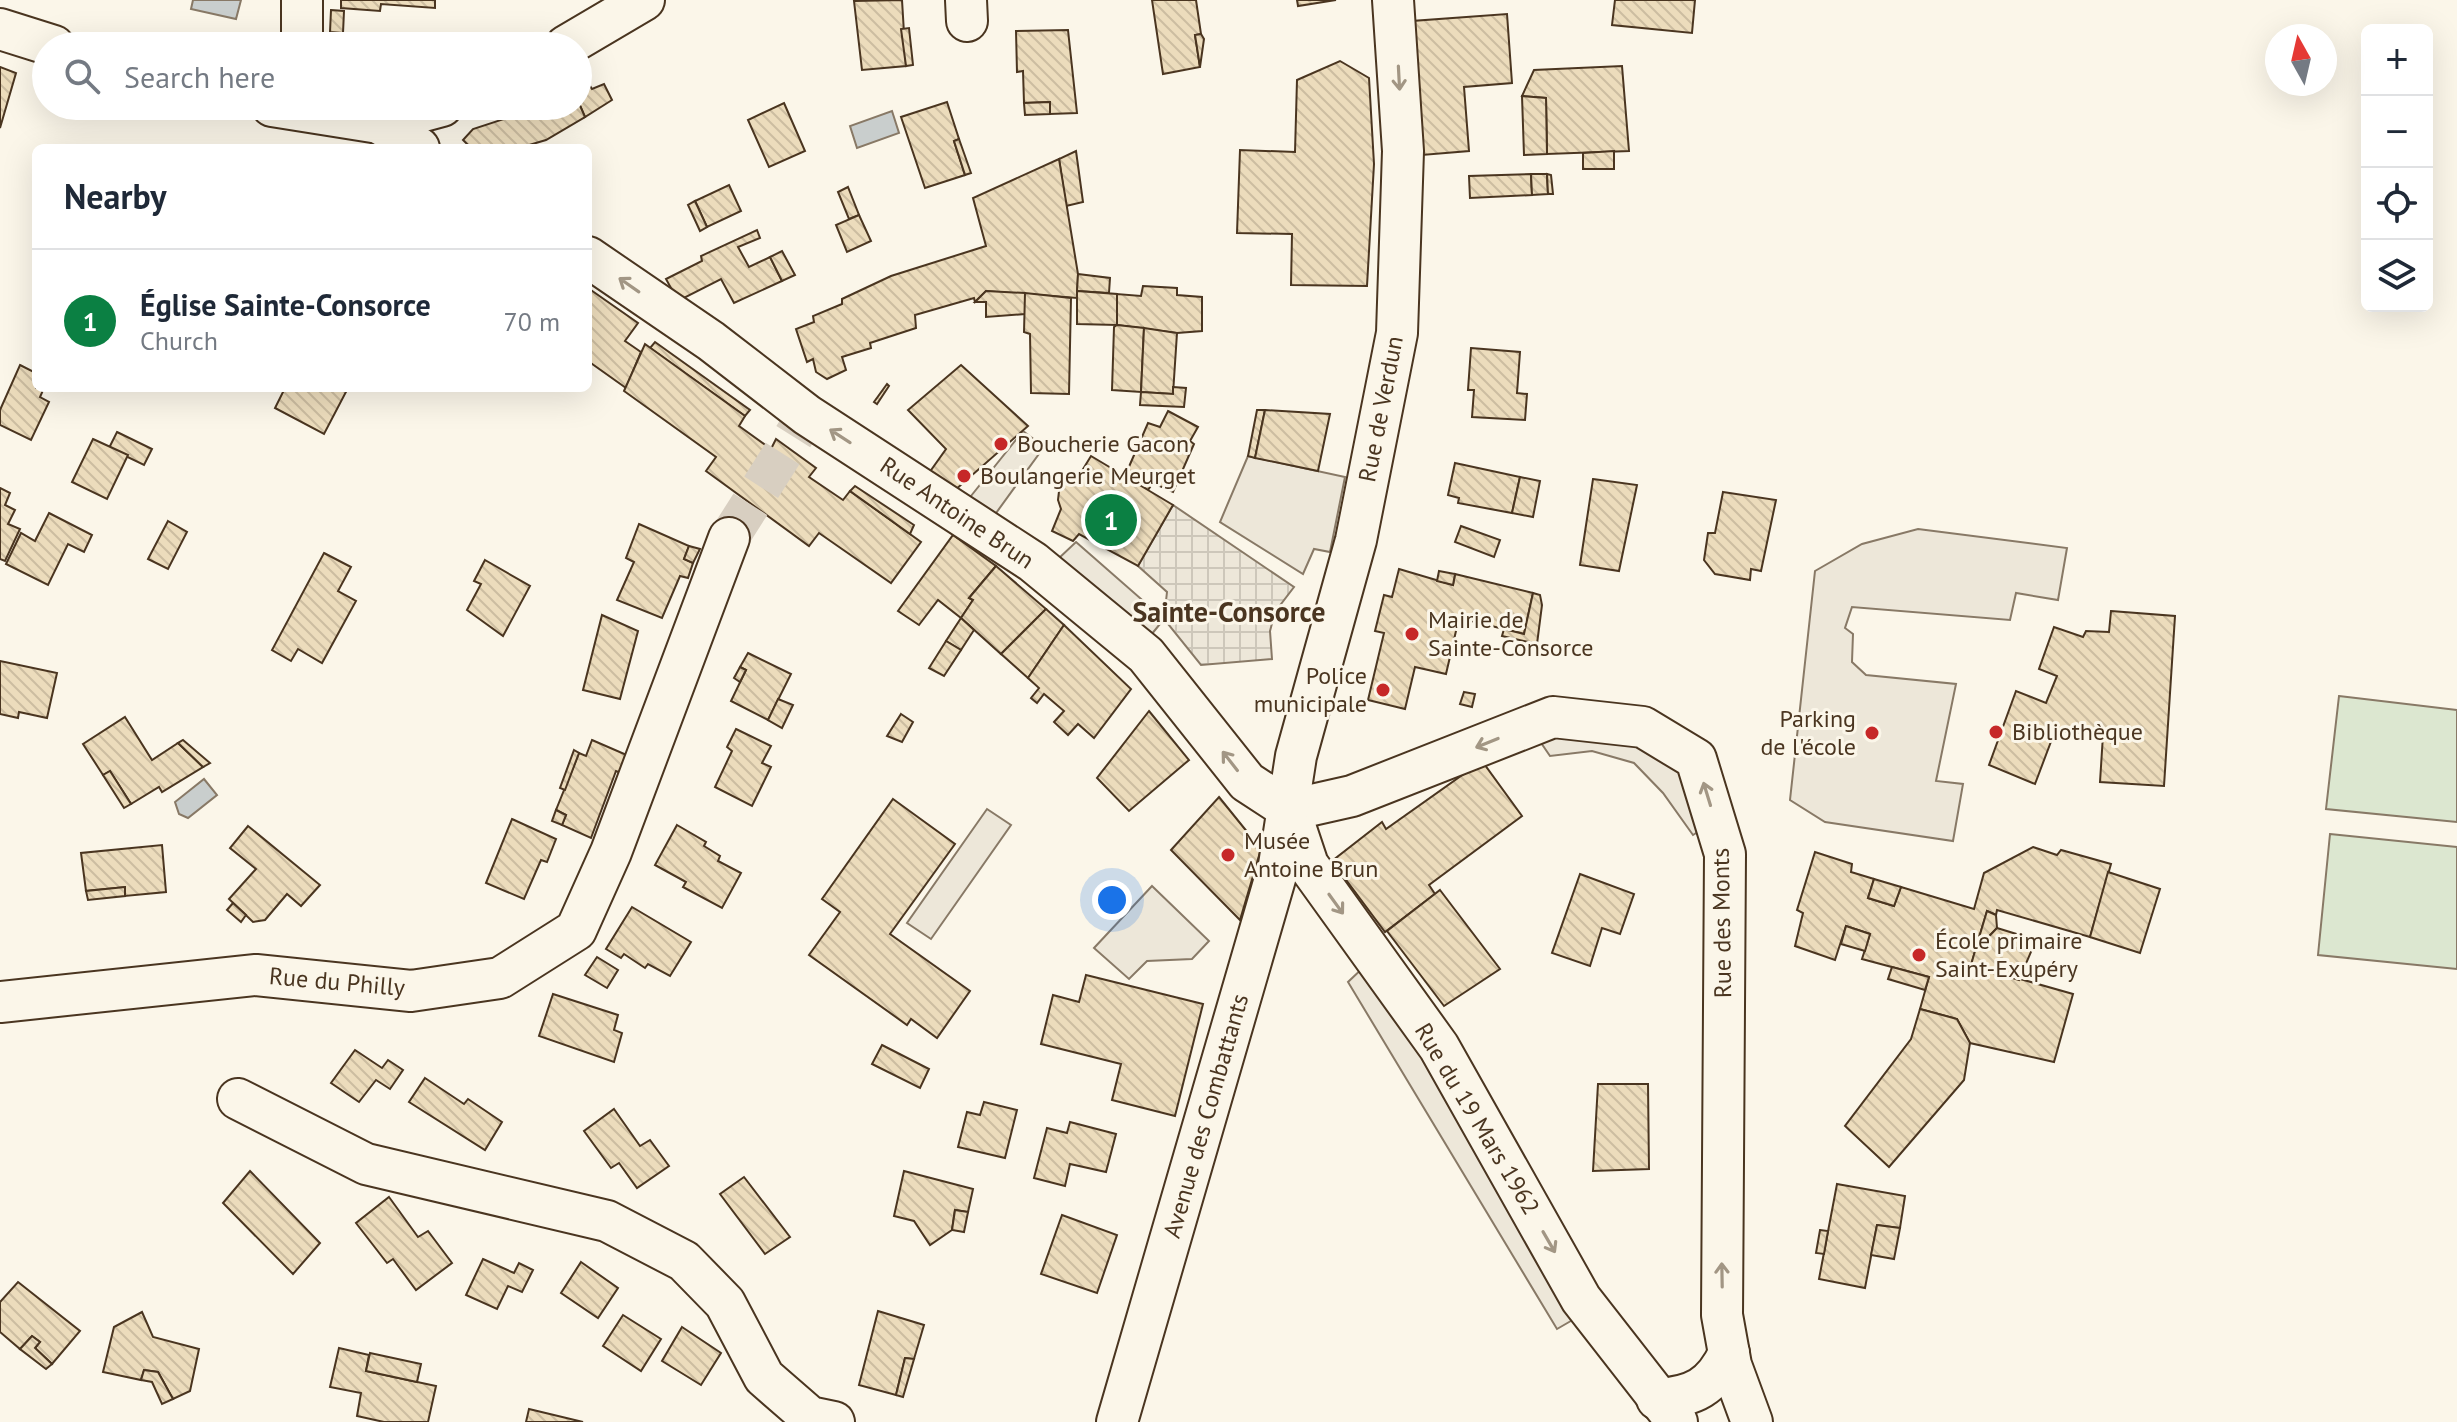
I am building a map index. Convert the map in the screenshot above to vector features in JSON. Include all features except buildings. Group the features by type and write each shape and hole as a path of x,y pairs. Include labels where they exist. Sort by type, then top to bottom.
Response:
{"street":[{"path":"302,0 302,32"},
{"path":"590,32 644,0"},
{"name":"Rue de Verdun","path":"1290,810 1296,756 1356,540 1397,333 1403,151 1393,0"},
{"path":"0,29 32,39"},
{"path":"362,120 379,123 413,144"},
{"path":"379,123 390,120"},
{"name":"Rue Antoine Brun","path":"592,260 711,341 807,415 1033,562 1146,655 1247,782 1290,810"},
{"name":"Rue du Philly","path":"0,1002 256,975 411,991 500,978 576,930 611,852 729,538"},
{"name":"Rue des Monts","path":"1290,810 1352,796 1553,717 1643,727 1696,759 1725,854 1722,1315 1729,1353 1752,1422"},
{"name":"Rue du 19 Mars 1962","path":"1290,810 1308,865 1439,1047 1581,1299 1667,1411"},
{"name":"Avenue des Combattants","path":"1117,1422 1279,865 1290,810"},
{"path":"238,1099 366,1164 607,1221 684,1261 725,1303 764,1377 810,1417 834,1422"},
{"path":"1667,1411 1684,1397 1706,1387 1729,1353"}],"green space":[{"path":"2339,696 2457,710 2457,822 2326,809"},
{"path":"2330,834 2457,847 2457,969 2318,955"}],"shaded area":[{"path":"193,0 241,0 236,19 191,9"},
{"path":"892,111 899,133 857,148 850,126"},
{"path":"1023,431 1044,447 991,520 967,501"},
{"path":"1248,456 1345,477 1330,552 1314,549 1303,574 1220,522"},
{"path":"1173,505 1294,587 1275,612 1270,631 1272,659 1201,665 1164,619 1167,592 1138,566"},
{"name":"Parking de l'école","path":"1918,529 2067,548 2058,600 2016,593 2010,620 1852,607 1845,628 1853,634 1852,662 1866,675 1956,684 1936,781 1963,784 1953,841 1825,822 1790,800 1815,571 1862,544"},
{"path":"1076,542 1164,619 1147,640 1058,559"},
{"path":"1610,723 1678,764 1704,828 1693,835 1663,793 1634,763 1592,751 1550,756 1535,734"},
{"path":"204,779 217,795 188,818 179,814 175,802"},
{"path":"987,809 1011,825 931,939 907,923"},
{"path":"1152,886 1209,941 1192,959 1147,961 1129,979 1094,948"},
{"path":"1368,963 1576,1318 1557,1329 1348,982"}],"tunnel":[{"path":"729,538 807,415"}],"place":[{"name":"Boucherie Gacon","path":"1001,444"},
{"name":"Boulangerie Meurget","path":"964,476"},
{"name":"Église Sainte-Consorce","path":"1111,520"},
{"name":"Mairie de Sainte-Consorce","path":"1412,634"},
{"name":"Police municipale","path":"1383,690"},
{"name":"Bibliothèque","path":"1996,732"},
{"name":"Parking de l'école","path":"1872,733"},
{"name":"Musée Antoine Brun","path":"1228,855"},
{"name":"École primaire Saint-Exupéry","path":"1919,955"}],"district":[{"name":"Sainte-Consorce","path":"1229,612"}]}
